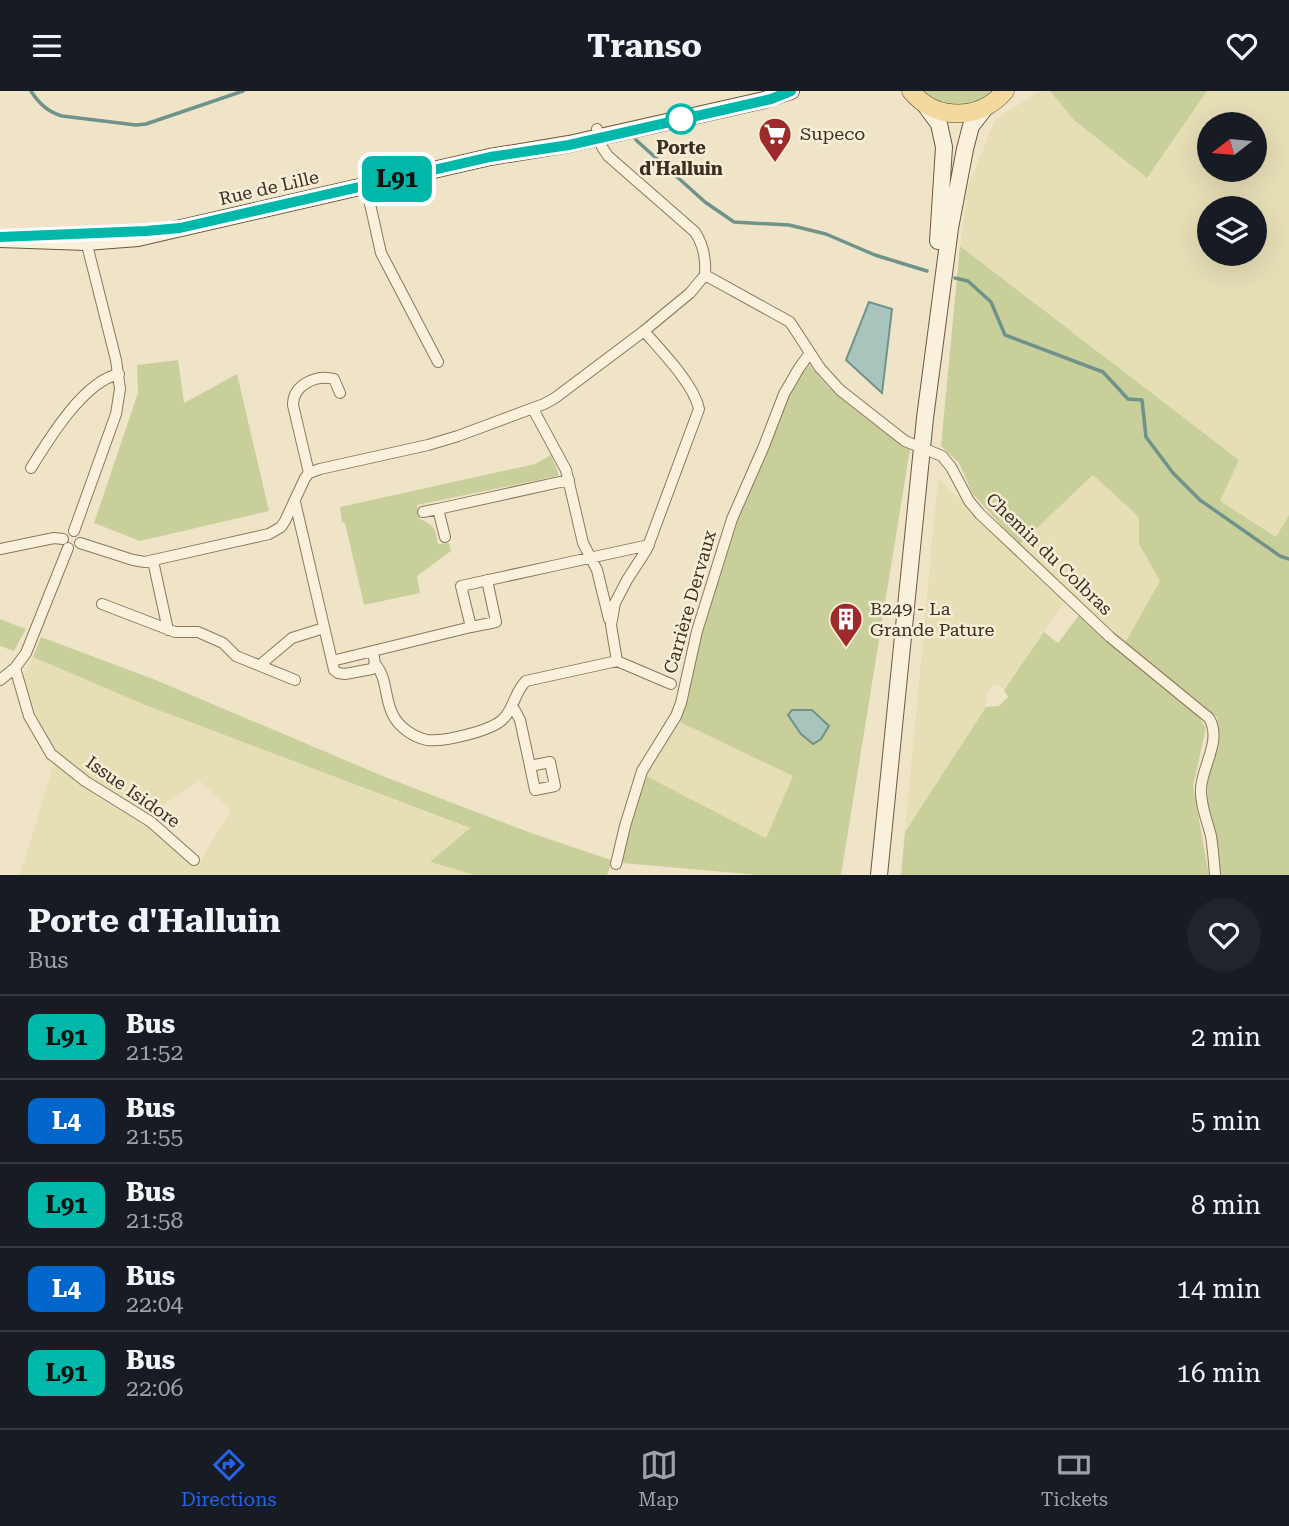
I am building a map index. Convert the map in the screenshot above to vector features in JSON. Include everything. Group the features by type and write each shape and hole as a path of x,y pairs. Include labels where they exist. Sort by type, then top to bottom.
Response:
{"main road":[{"name":"Rue de Lille","path":"0,238 85,238 180,228 490,157 559,146 766,91"},
{"name":"Rue de Lille","path":"598,134 771,99 791,91"},
{"path":"880,875 925,418 944,156 941,129 937,120 911,91"},
{"path":"925,105 940,112 972,113 985,108 1004,91"},
{"path":"925,418 956,192 971,127 985,108"}],"street":[{"path":"309,473 458,436 555,398 691,293 705,275 703,247 695,232 608,156 598,134"},
{"path":"366,186 381,253 438,362"},
{"path":"74,531 120,396 119,374 85,238"},
{"name":"Chemin du Colbras","path":"705,275 751,302 786,318 827,376 850,399 905,441 937,453 946,460 980,515 1096,624 1209,718 1214,738 1202,778 1201,792 1211,837 1215,875"},
{"path":"611,625 614,607 622,588 649,545 699,409 695,397 683,379 644,331"},
{"name":"Carrière Dervaux","path":"616,865 644,767 676,716 681,703 697,631 732,519 784,394 810,353"},
{"path":"31,468 61,423 81,401 101,381 119,374"},
{"path":"80,543 133,560 153,561 270,534 281,527 309,473 294,411 294,395 303,385 323,377 334,379 340,393"},
{"path":"533,408 560,457 569,480 583,543 597,570 617,661"},
{"path":"423,512 569,480"},
{"path":"295,502 334,670 345,674 372,669 375,664"},
{"path":"438,509 445,537"},
{"path":"0,680 15,668 26,653 68,531 79,534 80,543"},
{"path":"0,549 54,538 74,549 80,543"},
{"path":"471,628 461,586 649,545"},
{"path":"153,561 169,629"},
{"path":"332,661 496,622 487,580"},
{"path":"102,604 180,633 198,632 223,643 236,656 295,680"},
{"path":"260,665 292,638 324,628"},
{"path":"373,651 375,664 383,675 393,716 403,728 424,739 443,739 489,728 504,718 526,681 617,661 671,684"},
{"name":"Issue Isidore","path":"15,668 29,716 51,754 85,781 151,821 194,860"},
{"path":"512,705 520,720 530,767"}],"shaded area":[{"path":"1040,91 1050,91 1074,120 1147,178 1207,91 1289,91 1289,515 1276,538 1219,501 1239,460 960,246 968,187 995,120"},
{"path":"1094,475 1139,517 1139,544 1160,581 1125,643 1089,614 1019,545"},
{"path":"938,478 1065,602 1004,689 994,684 986,693 986,707 905,832"},
{"path":"33,657 145,705 470,829 430,862 475,875 20,875 54,763 99,798 148,828 196,867 231,811 199,780 150,815 92,782 52,752 22,680"},
{"path":"680,722 793,776 766,838 644,776 673,723"}],"green space":[{"path":"918,91 996,91 984,102 950,108"},
{"path":"1050,91 1207,91 1147,178 1074,120"},
{"path":"960,246 1239,460 1220,501 1276,537 1289,515 1289,875 1219,875 1207,803 1208,775 1218,734 1217,717 1125,643 1160,581 1139,544 1139,517 1093,475 1019,545 972,493 959,463 941,446"},
{"path":"178,360 184,403 237,374 269,511 140,541 94,523 138,393 137,365"},
{"path":"808,363 828,387 872,423 910,449 841,875 759,875 622,863 625,835 644,775 766,838 793,776 680,722 697,648 744,502 784,406"},
{"path":"551,455 558,476 417,505 420,519 434,528 438,544 449,543 451,551 417,576 420,593 364,605 340,507 535,464"},
{"path":"1079,615 1197,714 1206,728 1193,786 1209,875 901,875 905,832 986,707 999,706 1008,697 1004,690 1044,632 1058,643"},
{"path":"0,619 26,629 14,651 0,646"},
{"path":"41,637 158,681 385,777 531,833 611,860 607,875 475,875 430,862 470,828 145,705 33,657"}],"water":[{"path":"869,302 892,309 882,393 846,360"},
{"path":"792,710 812,710 829,726 821,739 813,744 801,734 788,715"}],"waterway":[{"path":"31,91 44,107 62,116 136,125 243,91"},
{"path":"636,140 705,202 734,222 789,225 826,234 875,255 927,271"},
{"path":"955,278 968,281 991,302 1005,335 1103,372 1128,399 1142,400 1146,437 1173,473 1200,500 1280,556 1289,559"}],"bus line":[{"name":"L91","path":"0,237 180,228 490,157 599,138 771,99 791,91"}],"place":[{"name":"Porte d'Halluin","path":"681,119"},
{"name":"Supeco","path":"775,164"},
{"name":"B249 - La Grande Pature","path":"846,649"}]}
